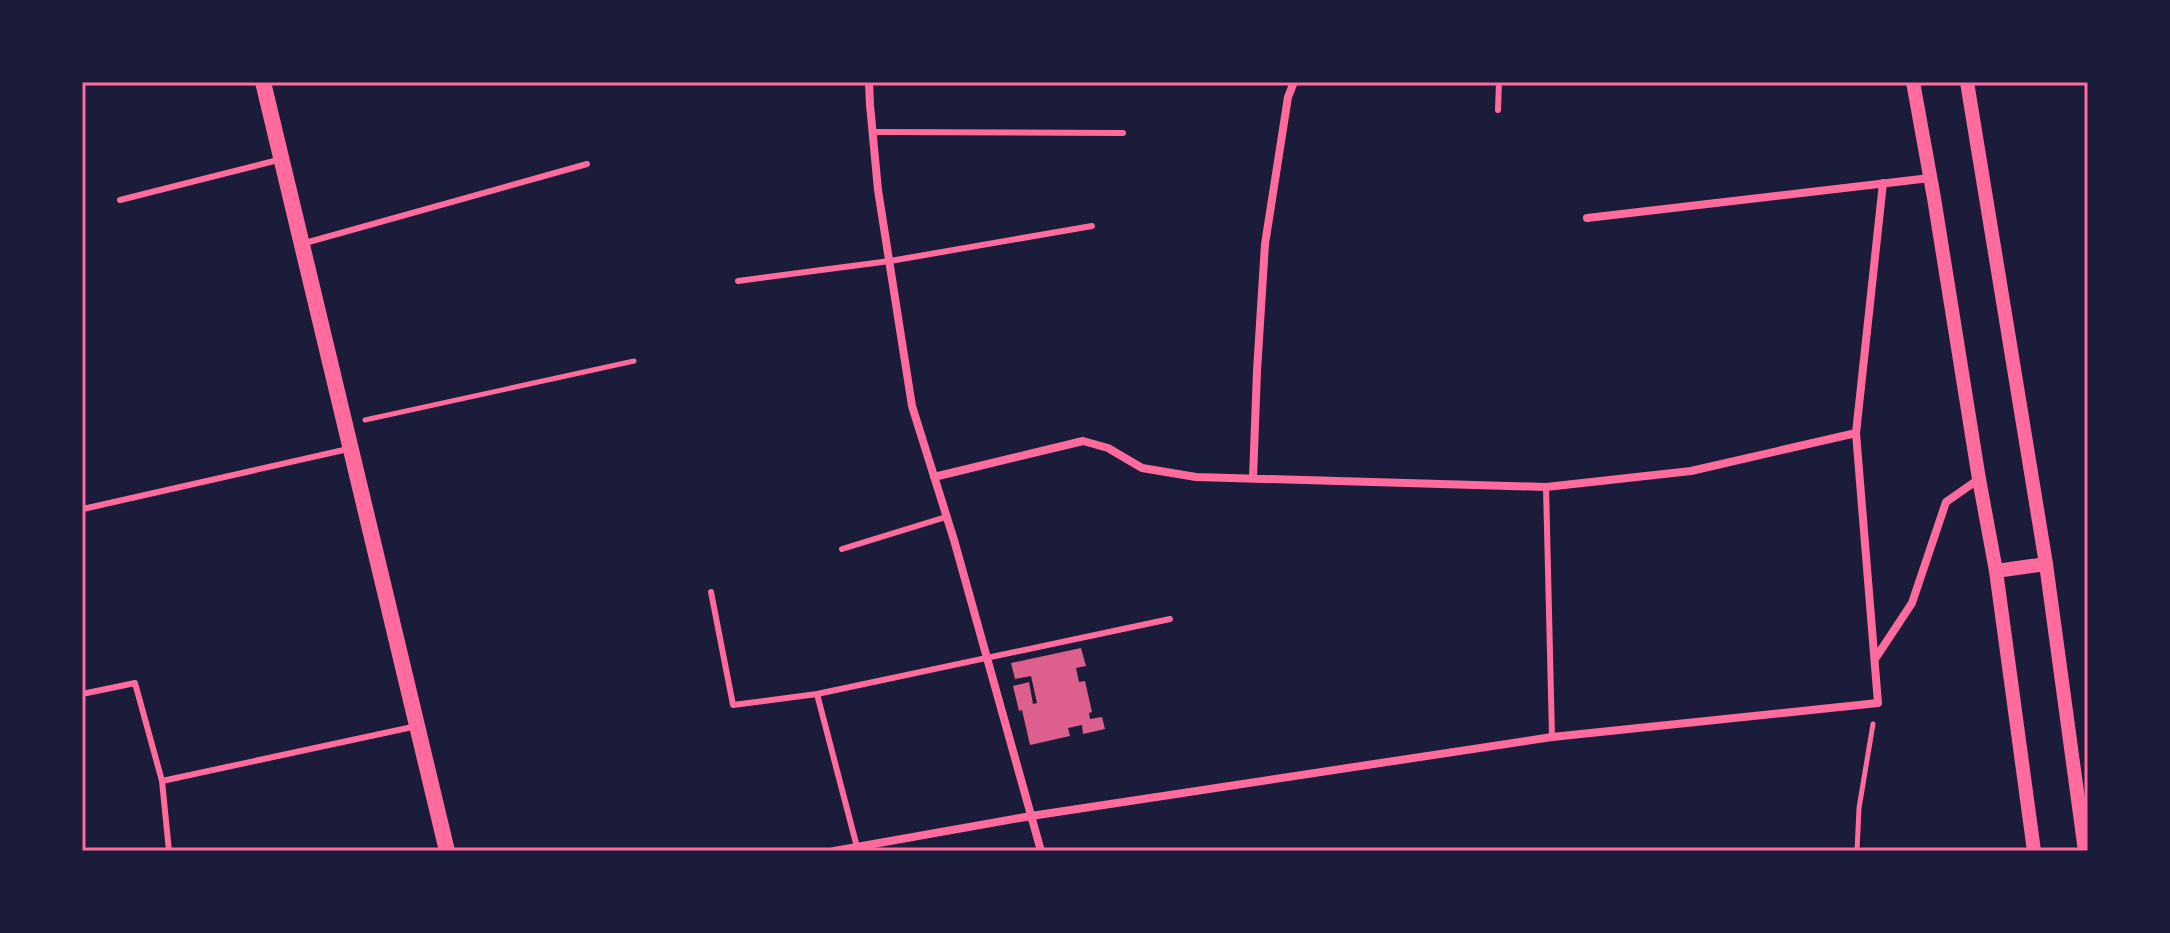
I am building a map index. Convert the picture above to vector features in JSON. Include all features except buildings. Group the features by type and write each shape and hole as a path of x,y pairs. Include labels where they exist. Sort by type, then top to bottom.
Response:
{"main road":[{"path":"263,82 447,851"}],"street":[{"path":"869,82 878,190 912,406 1041,851"},
{"path":"1253,478 1265,244 1288,97 1294,82"},
{"path":"1913,82 1996,571 2034,851"},
{"path":"1967,82 2046,564 2085,851"},
{"path":"1587,218 1930,178"},
{"path":"834,851 1031,816 1552,737 1878,703 1856,433 1883,183"},
{"path":"934,477 1083,441 1108,448 1142,468 1196,477 1546,487 1691,471 1856,433"},
{"path":"1874,660 1912,603 1946,502 1979,479"},
{"path":"1996,571 2046,564"}],"lane":[{"path":"1498,110 1499,82"},
{"path":"872,132 1123,133"},
{"path":"120,200 281,159"},
{"path":"301,244 587,164"},
{"path":"738,281 890,261 1092,226"},
{"path":"82,504 83,509 351,449"},
{"path":"1546,487 1552,737"},
{"path":"842,549 946,517"},
{"path":"711,592 733,705 817,694 1170,619"},
{"path":"82,694 135,683 162,781 169,851"},
{"path":"817,694 857,847"},
{"path":"162,781 417,726"}],"path":[{"path":"345,424 634,361"},
{"path":"1857,851 1866,756 1878,703"}]}
